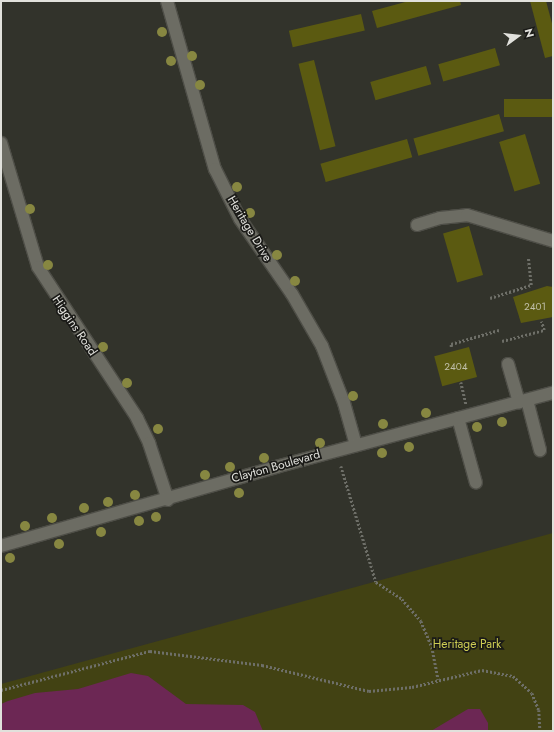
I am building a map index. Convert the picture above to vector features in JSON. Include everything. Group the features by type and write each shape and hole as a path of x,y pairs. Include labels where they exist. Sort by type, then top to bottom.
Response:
{"street":[{"name":"Heritage Drive","path":"167,1 215,169 240,219 292,294 322,346 344,402 356,445"},
{"name":"Higgins Road","path":"1,143 38,267 137,418 152,449 168,500"},
{"path":"417,225 440,218 467,215 513,231 541,235 553,241"},
{"path":"508,364 540,450"},
{"name":"Clayton Boulevard","path":"1,546 168,500 356,445 553,393"},
{"path":"463,417 476,483"}],"path":[{"path":"490,298 531,285 528,258"},
{"path":"502,341 544,330 541,321"},
{"path":"451,347 450,344 499,330"},
{"path":"461,382 463,417"},
{"path":"342,466 376,582 402,599 421,621 432,647 438,679"},
{"path":"1,690 150,651 262,665 334,685 370,691 406,688 471,670 513,676 537,699 540,731"}],"green space":[{"name":"Heritage Park","path":"553,533 553,731 1,731 1,684"}],"shaded area":[{"path":"131,673 148,676 186,704 243,705 255,712 263,731 1,731 1,704 35,693 78,689"},
{"path":"468,709 480,709 488,723 488,731 431,731"}],"building":[{"path":"409,1 460,1 461,5 377,28 372,11"},
{"path":"530,1 546,1 553,27 553,56 545,58"},
{"path":"361,14 365,31 293,47 289,31"},
{"path":"495,48 500,65 443,82 438,64"},
{"path":"314,60 336,146 320,150 298,64"},
{"path":"426,66 431,84 375,100 370,82"},
{"path":"504,99 553,99 553,117 504,117"},
{"path":"499,114 504,131 418,156 413,139"},
{"path":"525,134 540,184 514,192 499,142"},
{"path":"407,139 412,157 326,182 320,164"},
{"path":"469,226 483,275 457,282 443,233"},
{"path":"547,286 553,287 553,317 521,323 513,297"},
{"path":"469,347 477,377 442,386 434,356"}]}
